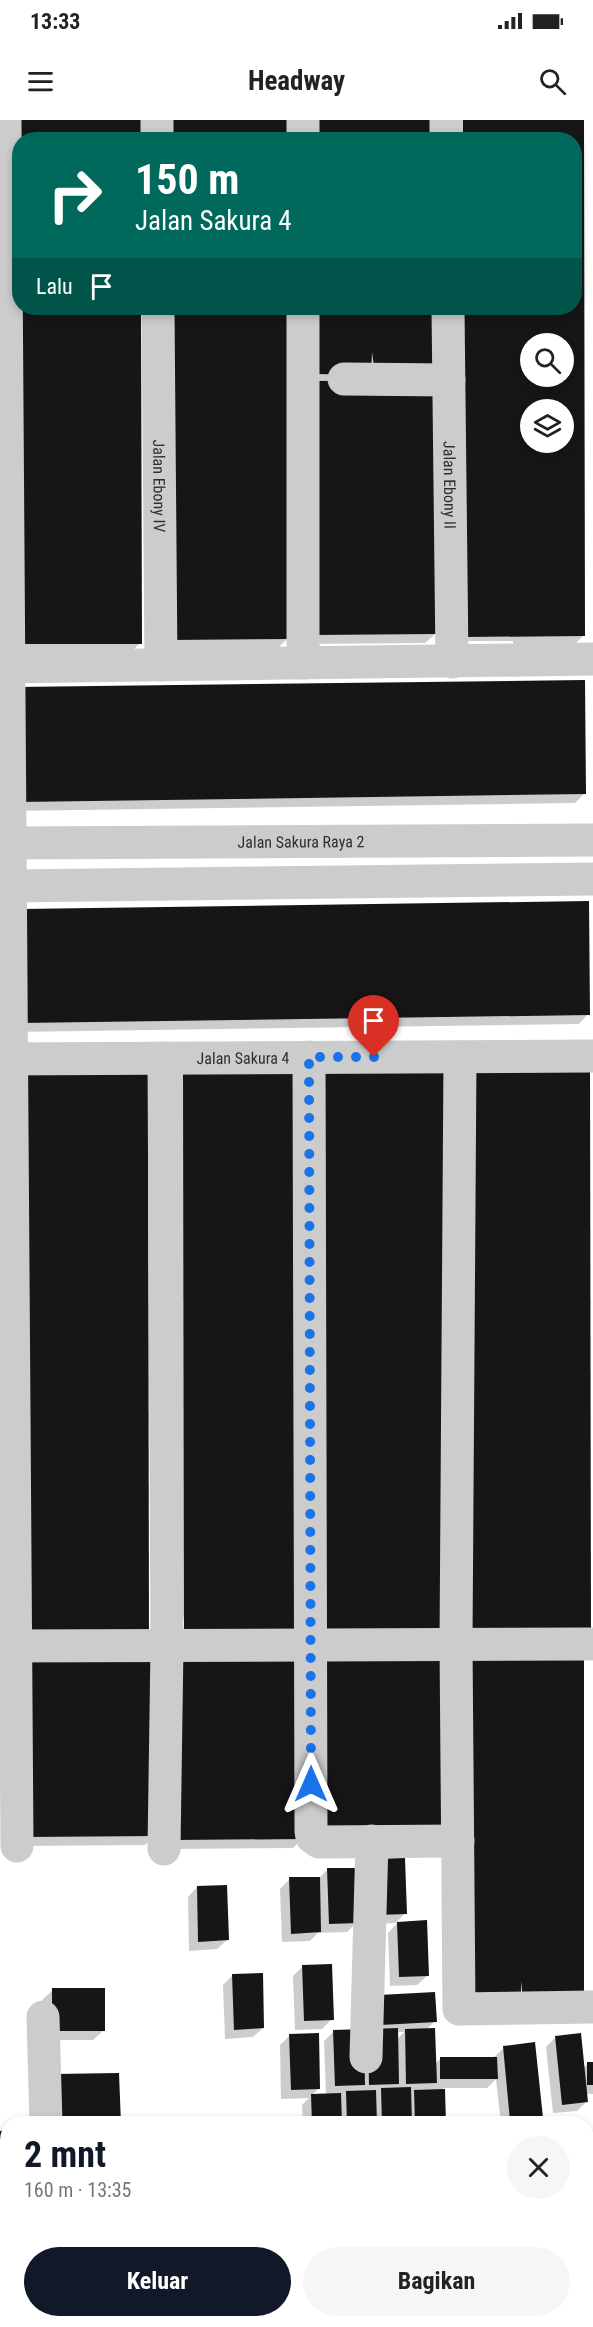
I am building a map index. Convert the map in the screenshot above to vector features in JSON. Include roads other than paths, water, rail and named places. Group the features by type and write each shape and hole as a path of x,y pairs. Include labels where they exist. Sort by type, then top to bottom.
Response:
{"street":[{"path":"5,120 4,667 11,886 6,1059 8,1646 18,1846"},
{"name":"Jalan Ebony IV","path":"158,315 161,665"},
{"path":"303,315 303,663"},
{"name":"Jalan Ebony II","path":"448,315 452,662"},
{"path":"344,379 449,380"},
{"path":"4,667 593,659"},
{"name":"Jalan Sakura Raya 2","path":"10,843 593,840"},
{"path":"11,886 593,879"},
{"name":"Jalan Sakura 4","path":"6,1059 593,1056"},
{"path":"309,1057 312,1837 319,1842 458,1841"},
{"path":"460,1057 456,1643 459,2009 593,2007"},
{"path":"164,1058 167,1646 164,1849"},
{"path":"8,1646 593,1644"},
{"path":"366,2057 372,1841"},
{"path":"43,2017 46,2116"}]}
